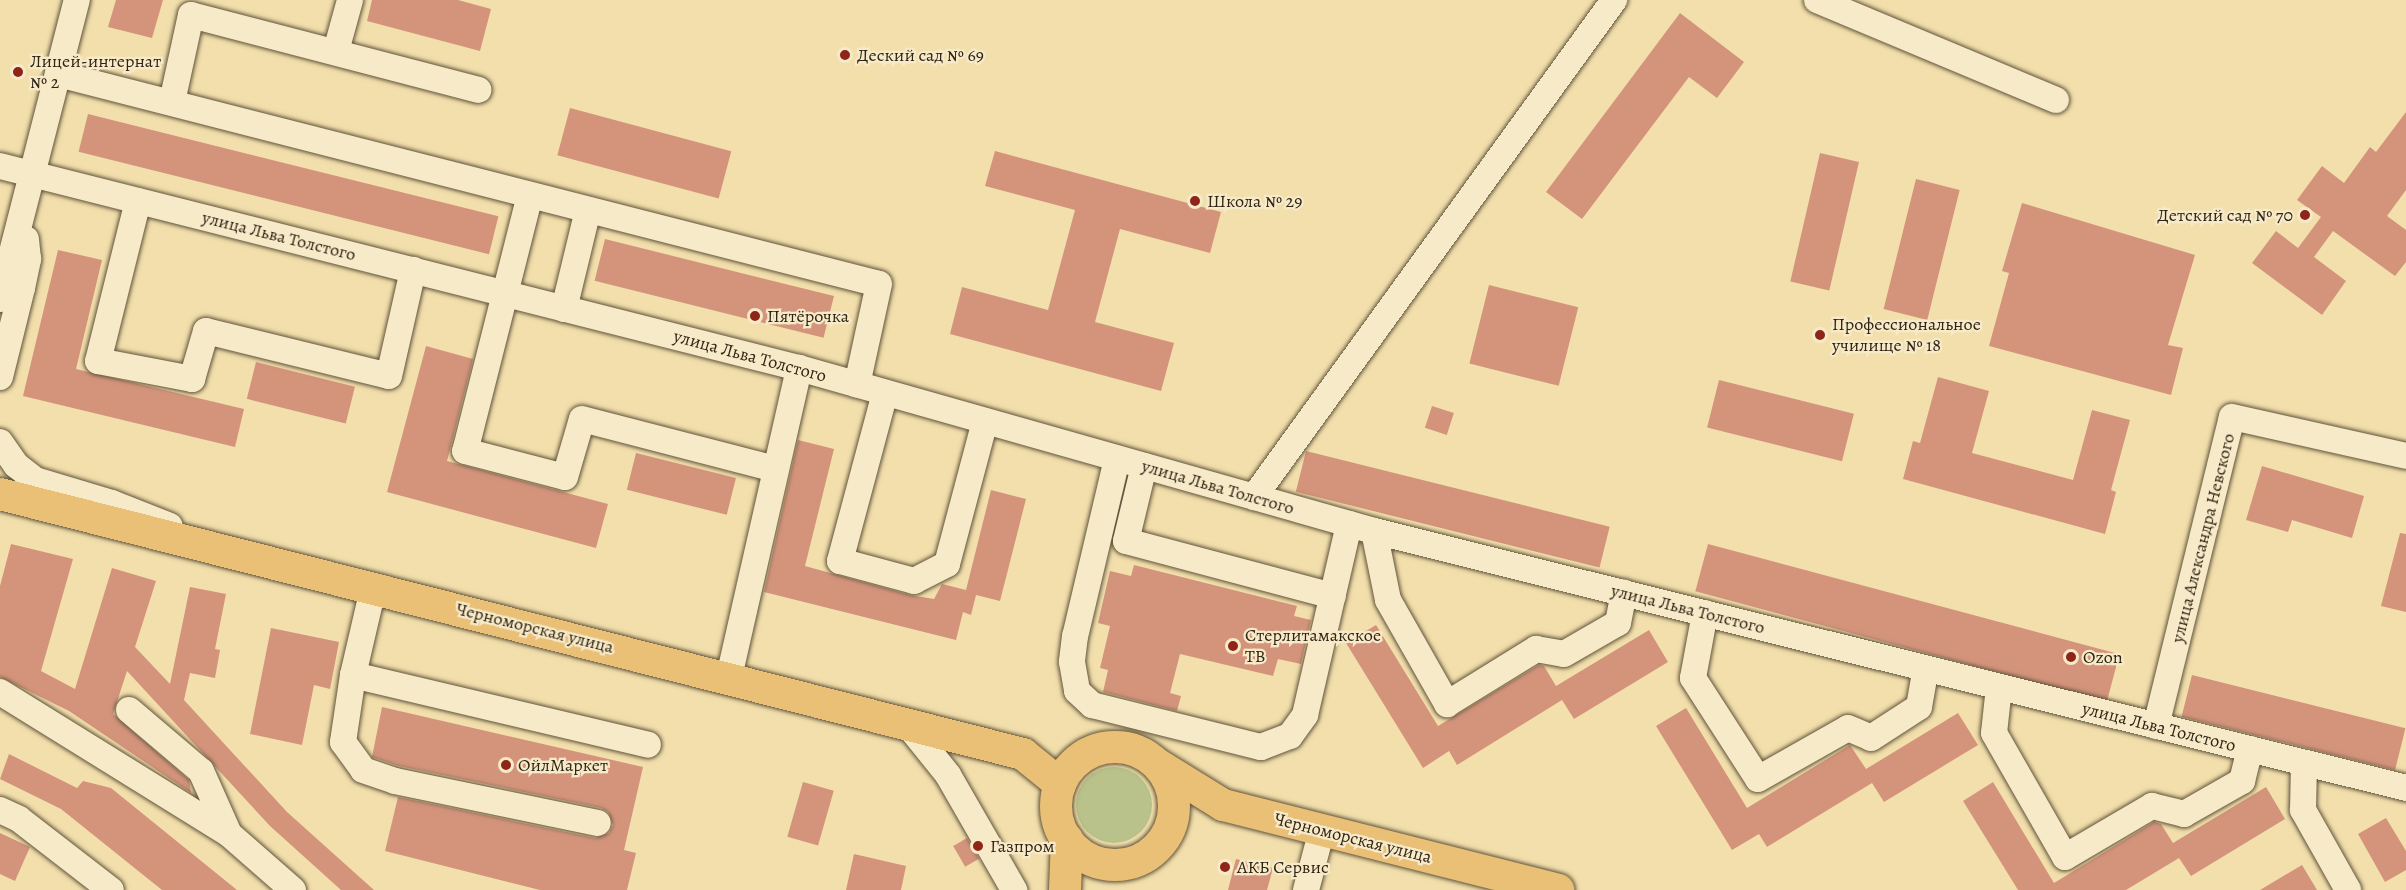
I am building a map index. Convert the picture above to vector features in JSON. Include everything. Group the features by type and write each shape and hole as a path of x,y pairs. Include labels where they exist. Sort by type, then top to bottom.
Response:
{"main road":[{"name":"Черноморская улица","path":"0,494 729,677 1023,754 1060,784"},
{"path":"1023,754 1124,747 1142,753 1157,764 1168,779 1174,797 1167,833"},
{"path":"1104,748 1086,754 1070,767 1060,784 1056,802 1058,822 1067,839 1092,860 1108,864 1143,858 1167,833 1223,805"},
{"name":"Черноморская улица","path":"1157,764 1223,805 1558,890"},
{"path":"1065,890 1067,839"},
{"path":"1077,890 1108,864"}],"street":[{"path":"0,299 77,0"},
{"path":"336,51 350,0"},
{"path":"1254,497 1614,0"},
{"path":"1817,0 2055,100"},
{"path":"172,102 191,15 336,51 478,90"},
{"path":"58,74 879,284 856,385"},
{"name":"улица Льва Толстого","path":"0,166 799,368 1374,531 2406,788"},
{"path":"530,195 465,451 565,477 582,419 776,469"},
{"path":"138,201 98,361 192,379 206,331 389,376 413,270"},
{"path":"0,252 23,209"},
{"path":"0,377 28,258 23,209"},
{"path":"564,309 588,210"},
{"path":"729,677 799,368"},
{"path":"885,393 840,561 914,581 947,564 986,421"},
{"name":"улица Александра Невского","path":"2156,726 2232,417 2406,456"},
{"path":"0,441 16,465 35,480 112,503 202,544"},
{"path":"1117,459 1075,636 1072,662 1077,691 1092,705 1261,747 1290,736 1305,715 1349,524"},
{"path":"1144,466 1126,541 1333,596"},
{"path":"1374,531 1388,600 1447,704 1536,649 1564,654 1618,623 1624,593"},
{"path":"373,589 353,675 343,742 363,770 395,781 598,823"},
{"path":"1705,614 1693,678 1758,779 1848,728 1871,738 1890,726 1919,707 1926,669"},
{"path":"353,675 648,745"},
{"path":"1999,687 1994,733 2066,857 2152,806 2184,814 2242,781 2250,749"},
{"path":"0,692 229,834 293,890"},
{"path":"129,710 201,771 229,834"},
{"path":"908,725 948,775 1014,890"},
{"path":"2304,763 2303,810 2348,890"},
{"path":"0,810 19,819 111,890"},
{"path":"1306,890 1322,830"}],"green space":[{"path":"1114,767 1128,770 1141,778 1149,791 1152,805 1149,819 1141,832 1128,840 1114,843 1100,840 1087,832 1079,819 1076,805 1079,791 1087,778 1100,770"}],"building":[{"path":"116,0 163,0 152,38 108,27"},
{"path":"372,0 458,0 491,9 480,51 367,21"},
{"path":"1680,13 1744,62 1717,98 1689,77 1582,219 1546,192"},
{"path":"570,108 731,151 719,199 557,155"},
{"path":"2406,112 2406,190 2387,216 2406,230 2406,262 2395,276 2333,231 2314,257 2346,281 2322,315 2252,263 2276,231 2298,248 2321,217 2297,200 2322,166 2344,183 2370,147 2376,152"},
{"path":"88,114 498,216 489,254 79,152"},
{"path":"995,151 1221,212 1210,253 1120,229 1095,322 1174,343 1161,391 950,334 962,287 1048,310 1075,210 985,186"},
{"path":"1820,153 1859,162 1829,291 1790,282"},
{"path":"1916,179 1960,190 1927,320 1884,309"},
{"path":"2022,203 2195,255 2168,345 2183,348 2171,395 1989,346 2009,273 2002,271"},
{"path":"605,239 834,296 824,338 595,281"},
{"path":"58,250 102,260 76,369 244,409 235,447 23,396"},
{"path":"1489,285 1578,307 1559,386 1469,364"},
{"path":"426,346 473,359 447,461 608,504 596,548 387,492"},
{"path":"256,362 355,387 346,424 247,399"},
{"path":"1938,377 1989,391 1972,453 2073,480 2092,410 2130,420 2111,490 2116,492 2105,534 1903,479 1913,441 1920,443"},
{"path":"1719,380 1854,414 1842,461 1707,428"},
{"path":"1432,406 1454,413 1447,435 1425,428"},
{"path":"798,440 834,449 805,566 910,595 934,599 942,584 966,590 991,490 1026,499 1000,601 976,595 971,615 963,612 956,640 764,592"},
{"path":"1306,451 1610,527 1600,567 1296,492"},
{"path":"636,453 736,478 727,515 627,490"},
{"path":"2262,466 2364,496 2352,538 2292,520 2288,532 2246,520"},
{"path":"2400,533 2406,534 2406,612 2381,606"},
{"path":"11,544 73,559 41,671 75,689 112,568 156,581 135,647 170,684 190,587 226,594 215,649 220,650 215,678 190,673 184,700 287,812 374,890 341,890 270,826 127,671 113,714 189,780 191,793 69,711 0,677 0,586"},
{"path":"1708,544 2119,654 2107,702 1695,591"},
{"path":"1134,565 1297,606 1294,616 1311,620 1301,664 1278,659 1273,676 1180,654 1170,693 1181,696 1177,711 1103,692 1108,670 1100,668 1110,626 1098,623 1110,571 1131,576"},
{"path":"1376,625 1438,726 1539,665 1544,666 1556,686 1649,630 1668,662 1574,719 1562,700 1457,765 1449,751 1423,768 1346,643"},
{"path":"271,628 339,642 330,689 314,685 302,745 250,734"},
{"path":"2192,675 2405,728 2395,770 2182,717"},
{"path":"382,707 643,767 624,850 636,853 627,890 540,890 385,851 398,797 595,838 609,833 613,825 608,812 601,808 399,766 372,757"},
{"path":"1686,708 1747,808 1850,745 1866,769 1958,713 1978,745 1884,802 1872,783 1767,847 1759,834 1732,850 1656,726"},
{"path":"9,754 77,788 83,781 111,788 237,890 162,890 61,809 0,779"},
{"path":"803,782 834,791 818,846 787,837"},
{"path":"1993,782 2054,883 2154,822 2161,824 2173,843 2266,787 2285,819 2191,876 2179,858 2126,890 2018,890 1963,801"},
{"path":"2386,818 2406,851 2406,870 2385,882 2358,834"},
{"path":"0,833 30,847 15,881 0,874"},
{"path":"967,838 979,859 965,867 953,846"},
{"path":"854,854 906,866 901,890 846,890"},
{"path":"1236,859 1273,868 1267,890 1228,890"},
{"path":"2302,865 2317,890 2260,890"}],"place":[{"name":"Деский сад № 69","path":"845,55"},
{"name":"Лицей-интернат № 2","path":"18,72"},
{"name":"Школа № 29","path":"1195,201"},
{"name":"Детский сад № 70","path":"2305,215"},
{"name":"Пятёрочка","path":"755,316"},
{"name":"Профессиональное училище № 18","path":"1820,335"},
{"name":"Стерлитамакское ТВ","path":"1233,646"},
{"name":"Ozon","path":"2071,657"},
{"name":"ОйлМаркет","path":"506,765"},
{"name":"Газпром","path":"978,846"},
{"name":"АКБ Сервис","path":"1225,867"}]}
